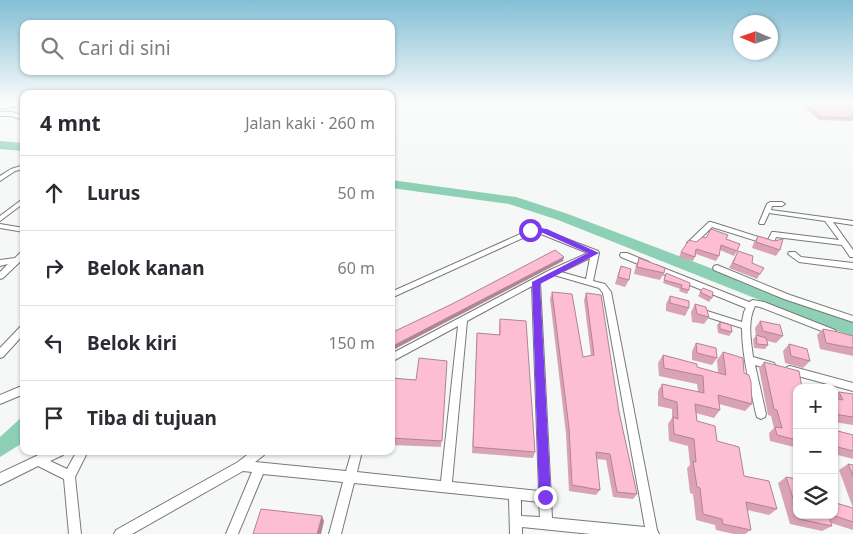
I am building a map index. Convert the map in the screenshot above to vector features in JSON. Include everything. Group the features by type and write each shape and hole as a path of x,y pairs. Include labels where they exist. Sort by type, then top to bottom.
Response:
{"street":[{"path":"0,179 13,170 20,168"},
{"path":"0,219 20,203"},
{"path":"762,223 770,204 782,204"},
{"path":"767,211 853,223"},
{"path":"828,220 853,255"},
{"path":"691,243 711,224 770,242 774,234 844,243"},
{"path":"0,226 20,229"},
{"path":"395,293 530,230 544,230 595,253"},
{"path":"395,356 553,272 595,253"},
{"path":"589,282 595,253"},
{"path":"792,254 799,259 853,266"},
{"path":"624,256 750,306"},
{"path":"0,276 20,257"},
{"path":"0,263 17,260"},
{"path":"717,268 788,297 853,319"},
{"path":"517,521 653,534 607,292 602,286 553,272"},
{"path":"536,282 546,523"},
{"path":"761,414 749,360 746,326 750,306 755,302 843,336"},
{"path":"707,314 746,326"},
{"path":"446,487 463,321"},
{"path":"0,354 20,332"},
{"path":"749,360 853,387"},
{"path":"0,400 20,391"},
{"path":"0,479 52,455"},
{"path":"75,534 69,476 81,455"},
{"path":"122,533 242,466 255,455"},
{"path":"335,534 356,455"},
{"path":"39,461 69,476"},
{"path":"242,466 545,497"},
{"path":"232,534 260,468"},
{"path":"515,494 516,534"}],"shaded area":[{"path":"20,419 20,444 0,457 0,437"}],"building":[{"path":"711,229 728,235 726,239 740,244 737,251 721,245 719,256 696,249 695,257 681,252 689,240 696,242 703,237 706,238"},
{"path":"758,236 774,241 783,239 780,250 756,242"},
{"path":"555,250 564,257 395,345 395,331 452,304"},
{"path":"738,251 753,256 752,263 764,268 760,274 733,263"},
{"path":"639,258 665,268 664,273 637,267"},
{"path":"621,266 631,269 629,280 618,277"},
{"path":"666,273 690,283 689,290 681,288 682,285 664,280"},
{"path":"703,288 713,292 712,298 700,292"},
{"path":"552,292 572,294 583,357 594,355 586,293 601,295 619,412 637,494 617,492 610,454 596,452 600,490 572,485 569,428"},
{"path":"670,296 689,301 689,308 670,303"},
{"path":"695,304 706,307 709,317 697,314"},
{"path":"500,319 526,321 535,452 473,447 477,333 500,335"},
{"path":"760,321 780,325 783,336 763,331"},
{"path":"720,322 731,325 732,332 720,329"},
{"path":"823,329 853,336 853,348 826,343"},
{"path":"756,335 766,338 768,345 757,344"},
{"path":"696,343 716,348 717,358 697,353"},
{"path":"789,344 807,349 810,361 791,356"},
{"path":"723,352 743,358 744,373 749,375 751,382 752,404 718,395 720,410 695,404 697,421 715,426 717,441 739,447 744,476 769,481 777,509 746,502 751,530 723,524 722,519 703,514 700,488 697,487 693,461 696,462 694,439 674,434 673,417 678,419 677,402 663,398 662,384 704,393 703,376 664,368 663,355 697,364 697,367 726,375"},
{"path":"419,358 447,361 442,441 395,438 395,378 416,380"},
{"path":"764,362 799,371 801,384 793,384 793,439 777,435 775,427 782,428 777,410 774,409"},
{"path":"839,392 853,394 853,417 838,415 838,399 843,400"},
{"path":"838,431 853,435 853,451 838,447"},
{"path":"848,464 853,465 853,476"},
{"path":"786,477 793,478 793,498"},
{"path":"838,504 853,508 853,522 838,517"},
{"path":"261,509 322,516 317,534 253,534"},
{"path":"799,519 829,519 832,526"}],"waterway":[{"path":"0,145 20,147"},
{"path":"395,185 511,200 563,217 853,330"}],"route":[{"path":"530,230 544,230 595,253 536,282 545,497"}]}
